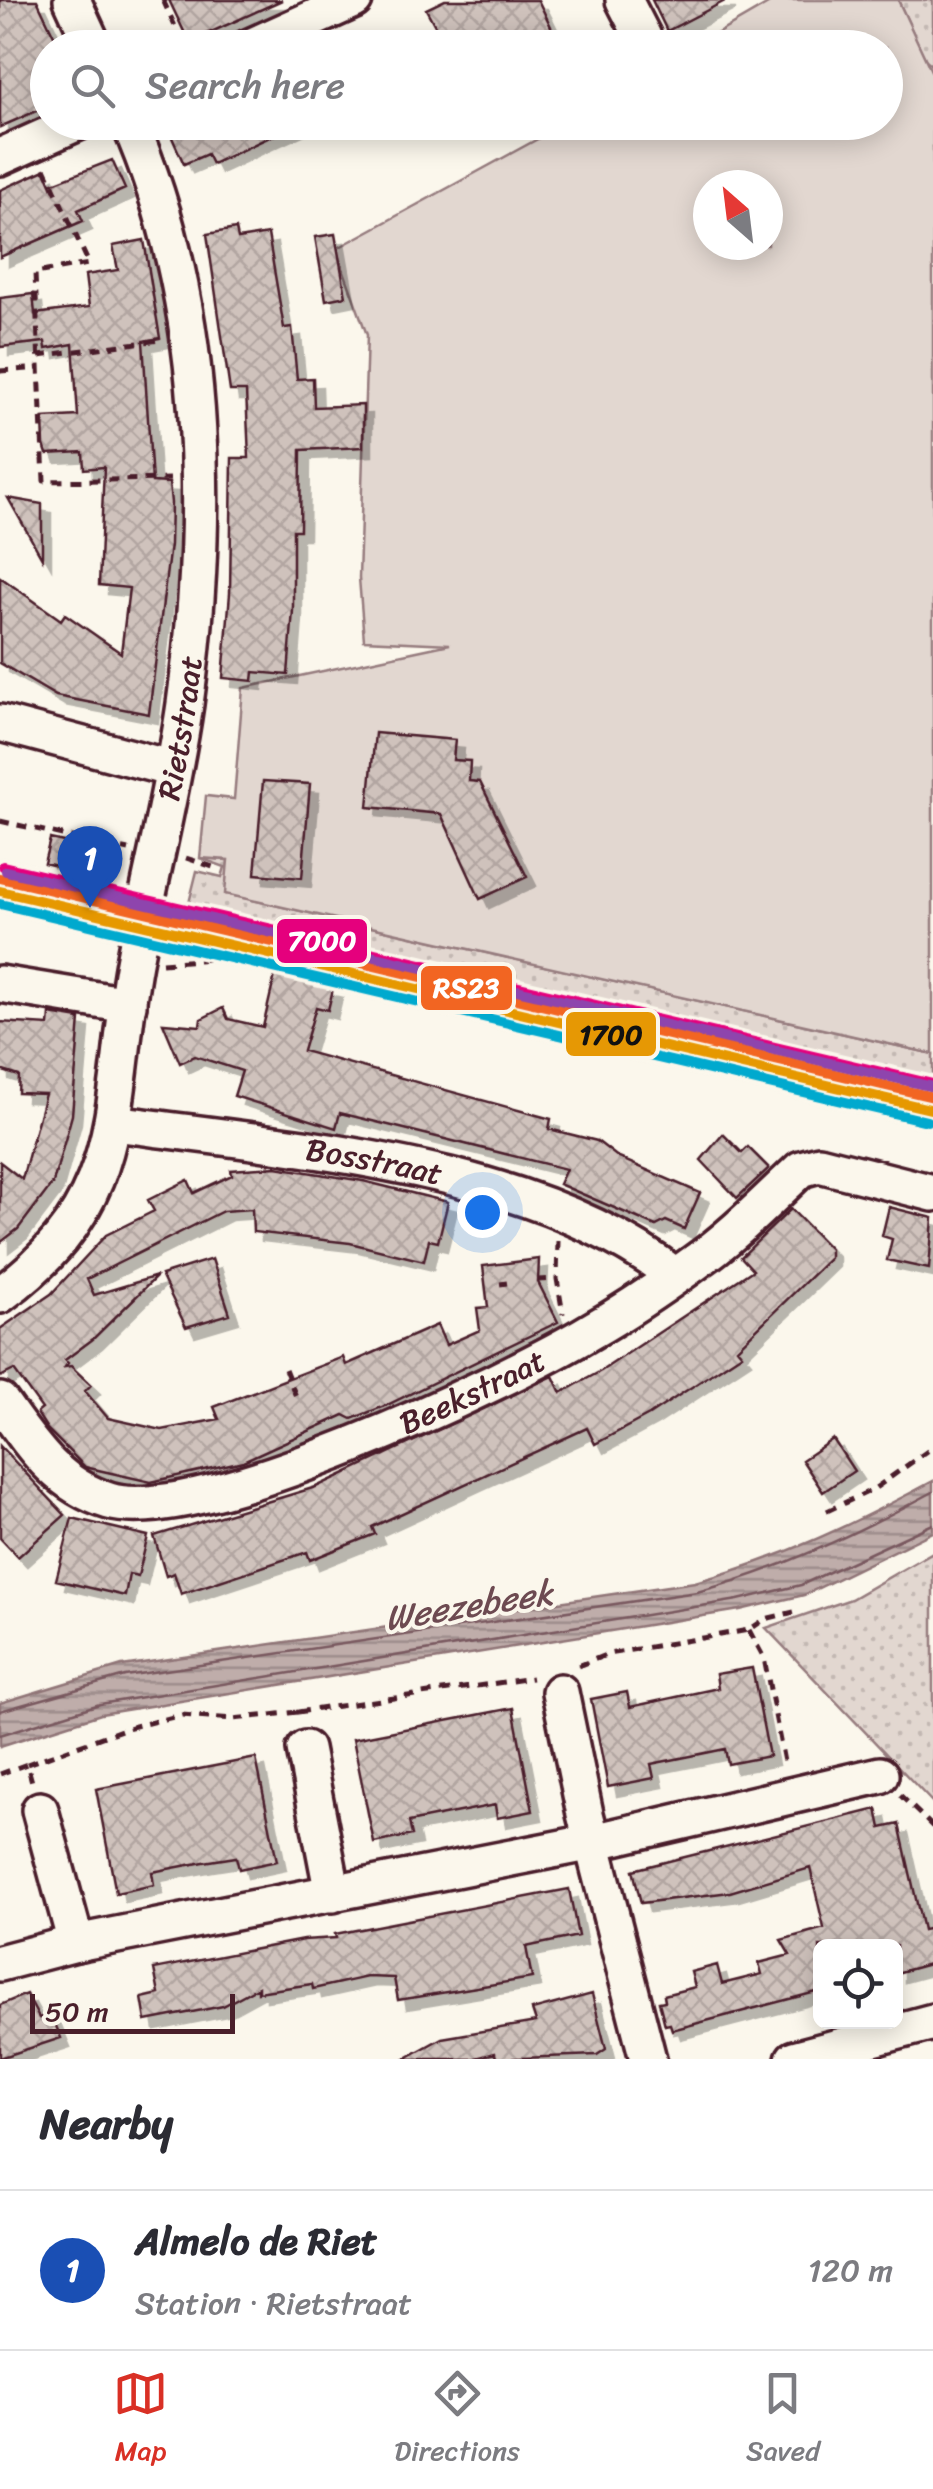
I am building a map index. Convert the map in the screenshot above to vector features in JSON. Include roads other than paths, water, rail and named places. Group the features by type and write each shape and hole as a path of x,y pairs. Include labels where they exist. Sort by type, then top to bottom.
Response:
{"street":[{"path":"72,0 86,30"},
{"path":"288,30 354,0"},
{"path":"624,0 639,30"},
{"path":"0,157 38,140"},
{"name":"Rietstraat","path":"0,1295 31,1272 69,1232 87,1198 115,1123 134,963 172,858 173,770 185,703 200,479 187,337 168,228 136,140"},
{"path":"0,723 173,770"},
{"path":"0,984 128,1006"},
{"name":"Bosstraat","path":"115,1123 334,1152 445,1178 566,1214 646,1254 674,1276"},
{"name":"Beekstraat","path":"0,1401 61,1480 111,1502 151,1506 219,1494 393,1427 577,1339 722,1243 810,1166 933,1193"},
{"path":"558,1682 592,1842 648,2059"},
{"path":"304,1750 333,1894"},
{"path":"0,1963 76,1943 592,1842 880,1775"},
{"path":"40,1810 76,1943"},
{"path":"794,2059 933,2022"}],"water":[{"path":"933,1481 933,1532 804,1595 740,1610 101,1714 0,1746 0,1703 122,1666 695,1582 817,1539"}],"place":[{"name":"Almelo de Riet","path":"90,908"}],"water label":[{"name":"Weezebeek","path":"469,1605"}]}
